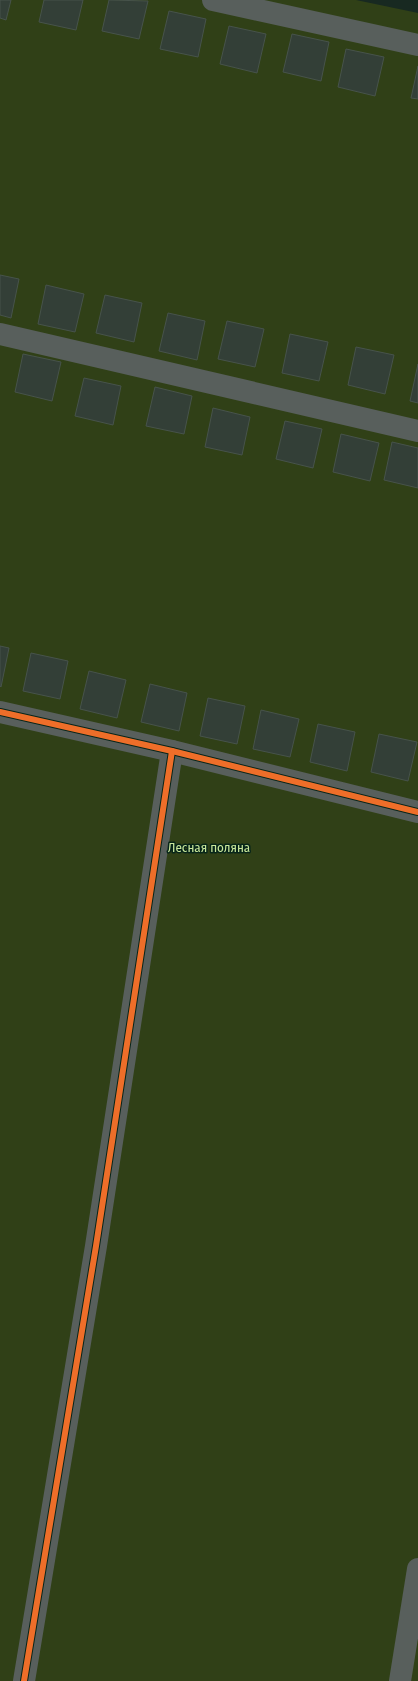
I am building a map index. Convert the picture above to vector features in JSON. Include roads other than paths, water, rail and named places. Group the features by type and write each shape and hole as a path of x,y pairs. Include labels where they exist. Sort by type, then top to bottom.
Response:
{"street":[{"path":"213,0 418,45"},
{"path":"0,334 418,431"},
{"path":"0,712 172,751 418,812"},
{"path":"24,1681 96,1246 172,751"},
{"path":"400,1681 418,1569"}],"park label":[{"name":"Лесная поляна","path":"209,847"}]}
